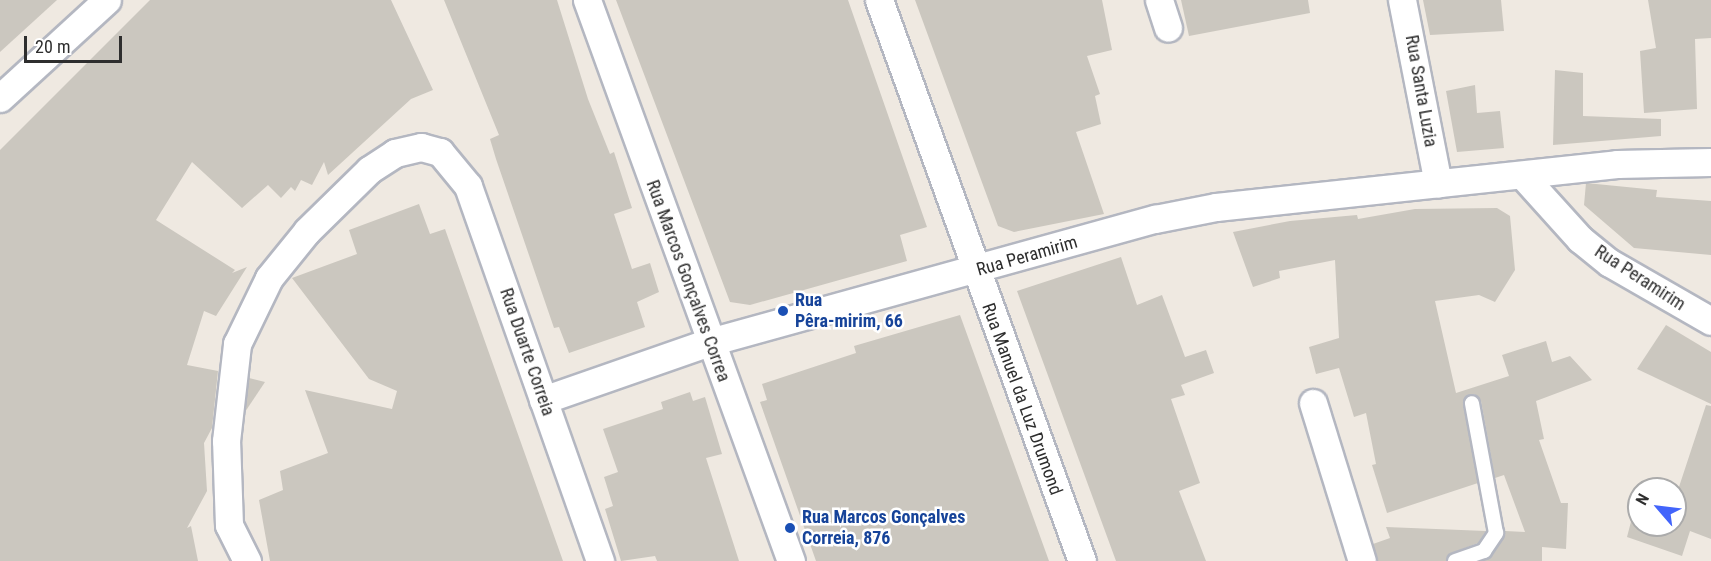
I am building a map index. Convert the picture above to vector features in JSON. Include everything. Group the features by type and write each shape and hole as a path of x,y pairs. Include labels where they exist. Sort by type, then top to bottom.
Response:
{"street":[{"path":"0,98 107,0"},
{"name":"Rua Marcos Gonçalves Correa","path":"587,0 791,561"},
{"name":"Rua Manuel da Luz Drumond","path":"879,0 1082,561"},
{"path":"1159,0 1168,28"},
{"name":"Rua Santa Luzia","path":"1402,0 1438,183"},
{"name":"Rua Duarte Correia","path":"247,561 229,525 226,441 237,344 269,278 307,231 369,170 395,153 421,147 440,152 468,186 600,561"},
{"name":"Rua Peramirim","path":"543,400 711,342 1216,207 1438,183 1524,177 1617,164 1711,162"},
{"name":"Rua Peramirim","path":"1524,177 1580,239 1610,263 1711,321"},
{"path":"1313,403 1362,561"}],"lane":[{"path":"1455,561 1484,551 1496,533 1472,404"}],"building":[{"path":"0,0 57,0 0,52"},
{"path":"150,0 391,0 433,90 411,99 328,175 324,162 312,185 301,180 295,191 291,187 281,198 268,185 242,208 192,162 156,220 235,270 232,273 247,267 216,316 204,311 187,365 218,371 212,428 204,443 207,491 187,528 191,526 198,561 0,561 0,150"},
{"path":"444,0 557,0 588,99 610,154 614,152 632,208 614,214 632,269 650,263 659,292 637,302 645,327 569,353 559,327 554,328 496,159 490,139 499,135"},
{"path":"616,0 848,0 927,227 900,235 907,261 750,305 730,302"},
{"path":"915,0 1102,0 1112,50 1087,56 1100,94 1095,96 1101,124 1076,132 1104,214 1014,232 998,226"},
{"path":"1181,0 1308,0 1310,13 1189,36"},
{"path":"1423,0 1501,0 1504,31 1430,35"},
{"path":"1648,0 1711,0 1711,38 1695,39 1697,109 1644,113 1640,51 1656,48"},
{"path":"1555,70 1583,73 1583,116 1661,119 1661,136 1553,145"},
{"path":"1475,85 1477,113 1500,111 1504,148 1457,152 1446,91"},
{"path":"1586,183 1657,190 1656,197 1711,201 1711,255 1634,248 1584,205"},
{"path":"419,204 430,234 445,229 563,561 270,561 259,500 283,490 280,471 328,453 305,390 392,409 397,391 369,379 292,278 357,254 349,230"},
{"path":"1497,208 1510,216 1515,270 1495,302 1479,295 1435,301 1456,393 1509,376 1502,355 1546,341 1552,362 1570,356 1592,380 1536,401 1544,439 1539,440 1561,503 1568,503 1566,549 1542,547 1542,561 1483,561 1491,556 1505,531 1525,532 1504,475 1495,478 1481,401 1474,394 1466,397 1463,404 1478,483 1387,513 1372,465 1376,464 1366,413 1354,417 1339,368 1316,374 1309,347 1339,338 1335,260 1279,271 1280,278 1253,287 1233,232 1290,221 1357,215 1358,219 1415,209"},
{"path":"1121,257 1137,305 1162,295 1185,357 1206,350 1214,373 1181,385 1185,395 1171,399 1200,483 1179,491 1206,561 1116,561 1017,291"},
{"path":"960,315 1049,561 816,561 760,402 767,400 762,384 856,353 854,346"},
{"path":"1666,325 1711,352 1711,404 1637,369"},
{"path":"249,378 265,382 245,412"},
{"path":"690,392 693,401 705,397 722,454 706,458 739,561 657,561 655,556 621,561 605,509 613,506 604,477 618,472 603,429 663,409 661,402"},
{"path":"1706,405 1711,406 1711,539 1690,531 1682,556 1627,537 1687,537 1687,477 1682,477"},
{"path":"1386,527 1486,531 1478,543 1452,553 1446,561 1377,561 1373,544 1390,538"}],"place":[{"name":"Rua Pêra-mirim, 66","path":"783,311"},
{"name":"Rua Marcos Gonçalves Correia, 876","path":"790,528"}]}
